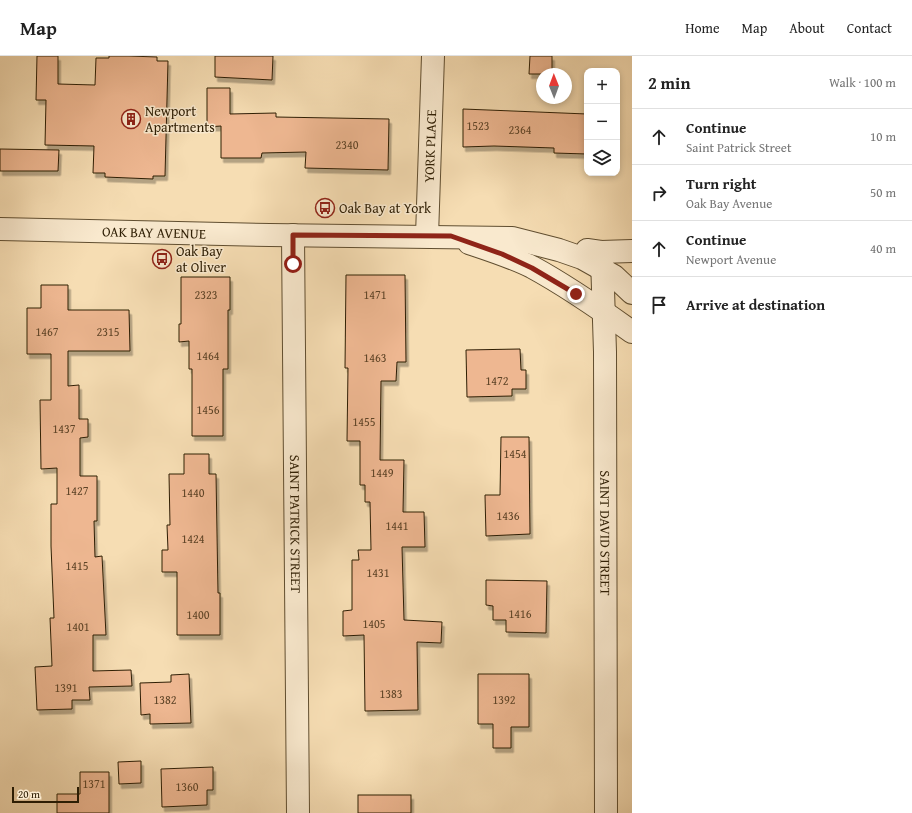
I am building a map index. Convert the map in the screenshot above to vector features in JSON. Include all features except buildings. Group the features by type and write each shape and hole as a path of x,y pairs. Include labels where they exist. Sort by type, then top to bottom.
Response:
{"street":[{"name":"YORK PLACE","path":"427,236 433,56"},
{"name":"OAK BAY AVENUE","path":"0,229 512,238 602,261"},
{"name":"SAINT PATRICK STREET","path":"293,235 298,813"},
{"path":"451,236 502,254 532,268 603,311 632,332"},
{"path":"632,251 602,261 614,276 632,293"},
{"name":"SAINT DAVID STREET","path":"602,261 605,352 606,813"}],"place":[{"name":"Newport Apartments","path":"131,119"},
{"name":"Oak Bay at York","path":"325,208"},
{"name":"Oak Bay at Oliver","path":"162,259"}],"route":[{"path":"293,264 293,235 451,236 502,254 532,268 576,294"}]}
